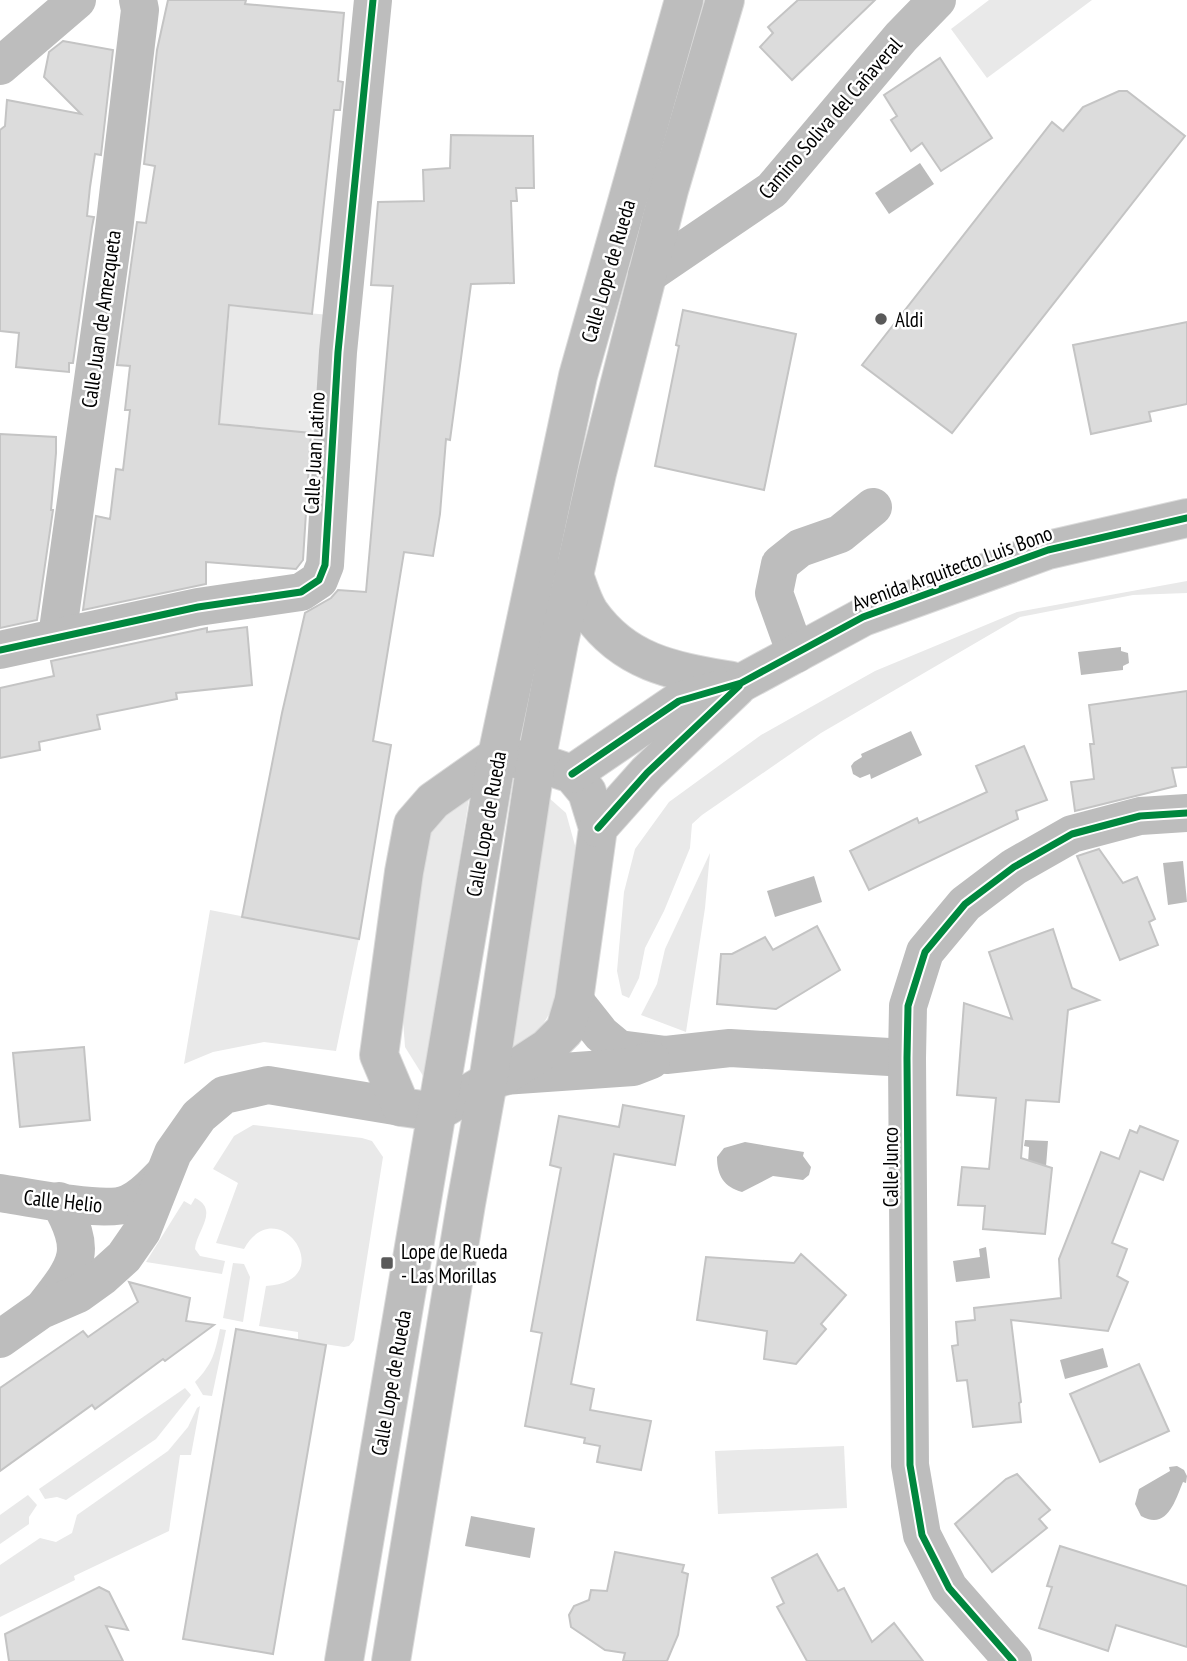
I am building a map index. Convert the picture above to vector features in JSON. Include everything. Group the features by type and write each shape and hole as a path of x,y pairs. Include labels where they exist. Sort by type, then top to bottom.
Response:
{"main road":[{"path":"0,66 77,0"},
{"name":"Calle Juan de Amezqueta","path":"57,637 114,230 140,10 138,0"},
{"name":"Calle Juan Latino","path":"0,650 198,607 302,592 318,580 325,565 338,352 379,78 373,0"},
{"name":"Calle Lope de Rueda","path":"344,1661 419,1109 578,376 684,0"},
{"name":"Calle Lope de Rueda","path":"391,1661 466,1204 496,1079 536,762 573,572 669,190 725,0"},
{"name":"Camino Soliva del Cañaveral","path":"647,275 772,190 901,37 937,0"},
{"path":"796,654 774,593 780,564 800,548 840,534 873,508"},
{"name":"Avenida Arquitecto Luis Bono","path":"572,774 679,701 741,683 863,617 1048,550 1187,517"},
{"path":"573,572 588,611 615,642 659,666 741,683"},
{"name":"Avenida Arquitecto Luis Bono","path":"598,828 648,772 741,683"},
{"path":"0,1339 41,1310 78,1294 124,1257 142,1231 173,1153 199,1116 224,1095 268,1085 419,1109 496,1079 547,1048 565,1030 574,1000 598,828 587,792 572,774 536,762 497,756 433,802 413,824 379,1055 355,1078 327,1094"},
{"name":"Calle Junco","path":"1013,1661 949,1588 922,1535 910,1465 908,1006 925,952 965,904 1014,867 1072,834 1140,816 1187,813"},
{"path":"574,1000 601,1034 619,1049 666,1055 730,1048 907,1058"},
{"path":"379,1055 419,1109"},
{"path":"496,1079 633,1067 666,1055"},
{"name":"Calle Helio","path":"0,1194 99,1207 127,1205 144,1195 162,1175"},
{"path":"41,1310 75,1265 77,1246 72,1225 59,1201"}],"shaded area":[{"path":"989,0 1092,0 987,78 951,29"},
{"path":"920,163 934,184 889,214 875,193"},
{"path":"230,306 330,315 319,434 219,423"},
{"path":"1187,581 1187,593 1133,595 1020,617 821,733 702,815 692,824 690,848 664,911 645,948 639,978 629,998 622,995 617,971 624,892 635,849 669,802 761,735 875,671 1017,612"},
{"path":"1121,647 1121,651 1128,653 1129,663 1123,666 1123,670 1081,675 1078,652"},
{"path":"911,731 922,755 871,779 870,774 860,778 853,774 851,766 862,757 861,754"},
{"path":"470,792 425,1079 405,1047 401,991 427,836 448,804"},
{"path":"549,798 566,813 576,849 554,1006 536,1036 511,1048"},
{"path":"710,853 705,908 686,1032 641,1015 657,984 665,949"},
{"path":"1183,861 1187,902 1168,905 1163,863"},
{"path":"814,876 822,902 775,917 767,891"},
{"path":"210,910 359,939 336,1051 264,1042 213,1052 184,1064"},
{"path":"253,1125 362,1138 372,1141 383,1157 354,1340 349,1346 298,1340 298,1332 259,1326 266,1286 288,1281 299,1270 301,1256 296,1243 286,1233 272,1228 258,1233 244,1249 216,1243 238,1183 213,1169 234,1136"},
{"path":"1025,1140 1048,1141 1045,1179 1027,1178 1029,1147 1024,1146"},
{"path":"745,1142 804,1152 803,1156 811,1167 809,1175 803,1180 773,1176 742,1192 730,1187 718,1170 717,1157 724,1148"},
{"path":"195,1198 206,1209 206,1215 195,1249 200,1256 225,1261 222,1274 146,1262 184,1201 191,1205"},
{"path":"986,1247 990,1278 956,1282 953,1261 980,1257 979,1249"},
{"path":"233,1263 244,1264 250,1277 243,1322 223,1318"},
{"path":"220,1329 226,1330 212,1396 203,1395 195,1382 212,1357"},
{"path":"1103,1348 1108,1367 1065,1379 1060,1360"},
{"path":"185,1388 191,1395 156,1439 66,1500 57,1497 45,1499 39,1489"},
{"path":"200,1406 191,1455 180,1455 169,1531 74,1576 75,1580 0,1617 0,1565 40,1538 56,1542 72,1533 77,1515 168,1451 188,1427"},
{"path":"844,1446 847,1508 718,1514 715,1451"},
{"path":"1177,1466 1184,1470 1186,1483 1183,1482 1169,1512 1157,1520 1141,1516 1135,1504 1139,1489 1170,1471 1169,1467"},
{"path":"28,1495 37,1505 29,1517 29,1524 0,1544 0,1515"},
{"path":"471,1516 535,1528 530,1558 465,1546"}],"building":[{"path":"168,0 246,0 245,4 344,13 338,81 343,82 340,110 334,110 312,314 229,305 219,424 311,433 303,560 296,569 206,562 206,584 83,610 96,516 110,519 116,469 123,470 130,410 125,410 130,366 117,365 137,222 146,223 155,166 144,164 157,50"},
{"path":"798,0 875,0 792,80 760,47 773,33 768,27"},
{"path":"63,41 113,50 101,155 95,154 90,187 87,216 94,217 73,363 69,363 69,372 16,367 19,333 0,331 0,130 5,126 7,100 81,114 44,77 49,52"},
{"path":"940,58 992,138 941,171 922,143 911,151 891,120 897,116 884,95"},
{"path":"1119,91 1127,91 1185,136 952,433 862,365 1052,122 1063,131 1083,107"},
{"path":"451,135 533,136 534,188 516,188 517,201 511,201 514,283 471,284 450,440 446,439 440,514 433,556 404,552 373,741 391,745 359,939 242,917 282,713 305,613 331,598 338,590 366,592 393,286 371,285 378,202 424,201 423,170 450,168"},
{"path":"683,310 796,334 764,490 655,466 679,346 676,345"},
{"path":"1187,322 1187,404 1149,412 1151,421 1091,434 1073,345"},
{"path":"0,434 56,437 56,453 53,510 37,620 0,628"},
{"path":"247,627 252,685 176,693 177,699 97,715 100,729 39,742 40,750 0,758 0,688 54,676 51,661 207,628 207,632"},
{"path":"1187,691 1187,767 1172,768 1176,786 1075,811 1071,782 1094,779 1090,744 1094,744 1089,705"},
{"path":"1024,746 1047,800 1016,811 1018,819 869,890 850,851 917,818 919,823 987,792 976,766"},
{"path":"1099,849 1123,883 1137,877 1155,919 1149,922 1158,945 1120,960 1077,856"},
{"path":"817,926 840,970 776,1009 717,1004 721,954 732,954 765,937 773,950"},
{"path":"1053,929 1072,988 1099,1000 1068,1010 1059,1102 1026,1100 1021,1158 1052,1168 1045,1234 983,1229 985,1206 958,1205 962,1167 989,1169 996,1098 957,1095 964,1003 1012,1019 989,952"},
{"path":"84,1047 90,1120 20,1127 13,1053"},
{"path":"623,1105 684,1116 675,1165 614,1154 571,1384 594,1389 590,1410 651,1421 641,1470 597,1462 600,1446 584,1443 585,1438 525,1426 542,1333 531,1331 561,1168 550,1165 559,1116 619,1127"},
{"path":"1140,1126 1178,1141 1163,1180 1140,1171 1112,1243 1127,1249 1117,1276 1128,1282 1108,1331 1011,1320 1021,1422 973,1427 967,1380 957,1381 952,1346 958,1345 956,1322 975,1320 974,1308 1061,1298 1059,1259 1101,1152 1119,1159 1130,1130 1137,1133"},
{"path":"801,1254 846,1295 821,1324 826,1329 796,1364 764,1359 767,1331 697,1320 706,1257 794,1263"},
{"path":"129,1282 190,1298 186,1321 214,1325 95,1409 92,1405 0,1471 0,1388 83,1331 88,1337 138,1302"},
{"path":"236,1329 326,1345 273,1654 183,1639"},
{"path":"1139,1364 1169,1431 1100,1462 1070,1394"},
{"path":"1017,1474 1050,1510 1039,1519 1047,1528 992,1572 955,1524 1006,1479"},
{"path":"1060,1546 1187,1586 1187,1647 1116,1625 1108,1651 1039,1628 1052,1587 1047,1586"},
{"path":"615,1552 684,1565 682,1572 688,1574 678,1635 667,1661 623,1661 625,1653 605,1650 571,1627 569,1615 574,1606 589,1600 591,1590 607,1591"},
{"path":"817,1554 838,1591 844,1588 872,1642 894,1623 923,1661 807,1661 777,1607 784,1603 772,1578"},
{"path":"99,1587 109,1592 128,1630 106,1626 123,1661 9,1661 5,1634"}],"cycle path":[{"path":"0,650 198,607 301,592 319,580 325,565 338,352 373,0"},
{"path":"572,774 679,701 741,683 863,617 1048,550 1187,518"},
{"path":"598,828 647,773 739,686"},
{"path":"1013,1661 949,1588 922,1535 910,1465 908,1006 925,952 965,904 1014,867 1072,834 1140,816 1187,813"}],"place":[{"name":"Aldi","path":"881,319"},
{"name":"Lope de Rueda - Las Morillas","path":"387,1263"}]}
